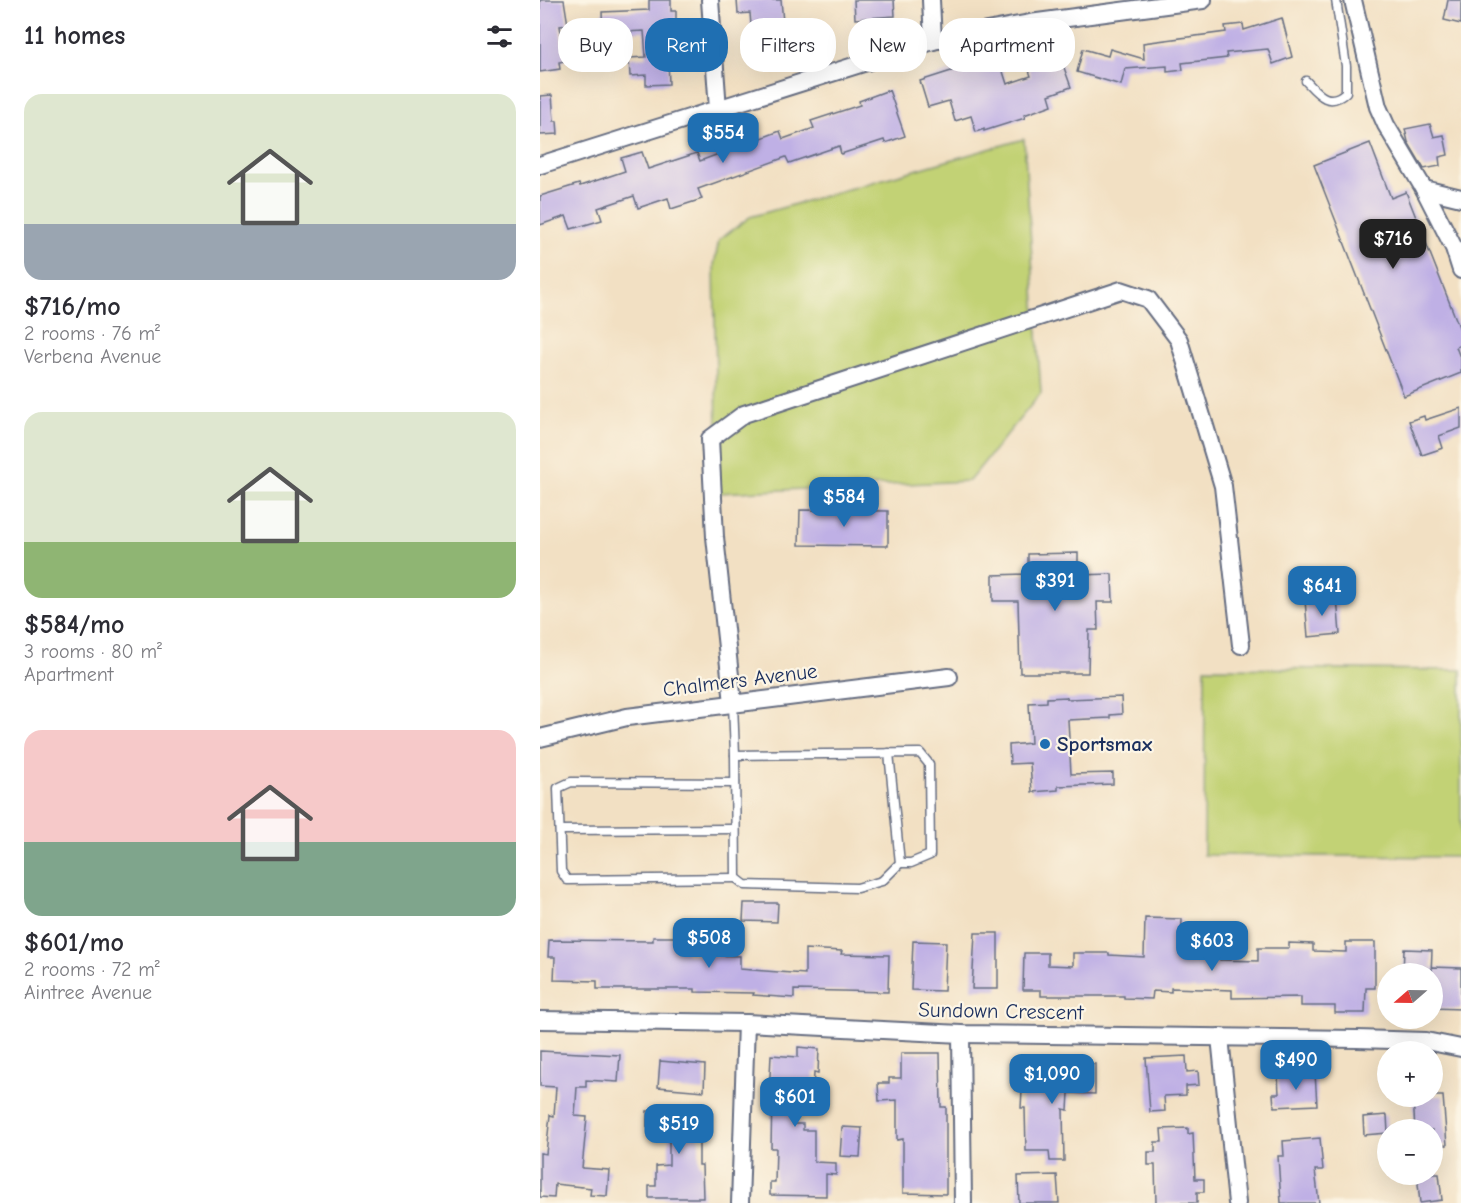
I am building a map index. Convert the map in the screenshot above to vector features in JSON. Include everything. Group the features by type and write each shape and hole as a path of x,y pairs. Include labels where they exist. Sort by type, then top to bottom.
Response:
{"street":[{"path":"710,0 718,109"},
{"path":"931,0 933,41"},
{"path":"540,165 933,41 1030,23 1203,0"},
{"path":"1353,0 1378,107 1386,125 1424,189 1454,248 1461,270"},
{"path":"1424,189 1461,198"},
{"path":"733,703 715,537 710,439 744,414 1120,290 1148,299 1179,340 1223,486 1241,645"},
{"name":"Chalmers Avenue","path":"540,738 627,717 949,677"},
{"name":"Sundown Crescent","path":"540,1020 746,1023 960,1034 1426,1041 1461,1048"},
{"path":"740,1203 746,1023"},
{"path":"960,1034 963,1203"},
{"path":"1220,1037 1237,1203"}],"lane":[{"path":"1305,81 1319,96 1334,100 1346,92 1346,66 1335,0"},
{"path":"733,703 736,878"},
{"path":"889,753 900,863"},
{"path":"735,755 920,753 929,764 930,855 911,863 900,863 882,881 857,888 745,885 736,878 567,880 561,871 558,788 571,782 735,783"},
{"path":"560,830 735,829"}],"green space":[{"path":"1024,139 1041,393 969,481 718,493 714,265 719,240 750,217"},
{"path":"1205,668 1461,670 1461,857 1204,855"}],"building":[{"path":"540,0 564,0 567,18 558,18 558,69 540,72"},
{"path":"649,0 671,0 671,11 676,11 676,18 645,18 645,44 644,31 633,32 633,18 602,18 602,12 649,10"},
{"path":"737,0 781,0 783,18 750,18 750,13 738,14"},
{"path":"854,0 894,0 895,16 855,18"},
{"path":"1448,0 1461,0 1461,24 1444,20"},
{"path":"1282,18 1292,57 1273,64 1268,49 1226,53 1227,58 1182,63 1183,70 1167,72 1167,66 1125,69 1121,85 1077,72 1083,49 1108,56 1110,49 1144,59 1143,43 1226,32 1225,26 1243,24 1244,30"},
{"path":"645,57 645,72 669,72 669,84 646,85 646,75 630,76 630,72 633,72 633,58"},
{"path":"948,72 1003,72 1007,84 1031,76 1030,72 1066,72 1071,87 1049,95 1052,105 1024,115 1025,118 976,132 971,116 955,121 949,101 928,107 920,81"},
{"path":"889,90 905,136 885,143 884,140 841,154 839,146 789,163 786,157 698,189 702,199 671,209 668,198 638,208 634,196 598,208 602,220 571,229 566,216 540,225 540,196 625,171 621,158 642,152 648,169 697,153 700,161 780,131 783,139 814,128 811,121 860,105 859,101"},
{"path":"552,95 554,121 557,121 558,134 540,135 540,96"},
{"path":"1430,124 1434,137 1444,135 1448,155 1439,157 1440,166 1424,169 1408,142 1405,129"},
{"path":"1370,143 1391,198 1406,192 1461,332 1461,345 1456,347 1461,360 1461,373 1404,396 1314,165"},
{"path":"1461,408 1461,428 1439,436 1443,448 1422,455 1409,421 1424,416 1425,420"},
{"path":"800,510 888,511 888,546 799,545"},
{"path":"1078,553 1078,575 1112,574 1113,602 1097,602 1098,630 1089,630 1088,673 1020,673 1018,601 993,601 993,575 1028,574 1028,554"},
{"path":"1337,598 1340,634 1308,637 1305,600"},
{"name":"Sportsmax","path":"1067,697 1067,699 1121,697 1122,714 1110,715 1110,718 1068,720 1071,774 1113,773 1113,784 1058,786 1058,790 1032,792 1030,763 1010,764 1009,745 1031,743 1029,703 1047,702 1047,698"},
{"path":"744,903 778,903 777,922 743,921"},
{"path":"1145,918 1182,919 1181,948 1220,949 1220,960 1258,961 1258,948 1289,948 1289,943 1313,944 1313,951 1346,952 1346,942 1375,942 1375,988 1366,988 1365,1013 1335,1013 1335,1006 1301,1006 1301,997 1232,998 1232,990 1171,988 1171,992 1153,991 1152,999 1124,998 1124,996 1041,996 1041,990 1023,990 1024,953 1048,953 1048,965 1073,966 1073,953 1109,953 1109,955 1144,957"},
{"path":"975,933 998,933 998,989 972,989"},
{"path":"653,937 687,937 686,954 740,956 740,969 805,974 805,949 842,951 841,954 889,955 888,992 794,990 794,998 753,995 754,993 695,992 695,989 597,989 597,981 554,980 555,957 548,957 549,940 653,941"},
{"path":"913,941 946,942 944,991 911,990"},
{"path":"1404,949 1432,950 1431,963 1403,963"},
{"path":"1443,967 1461,968 1461,1009 1443,1008"},
{"path":"798,1047 819,1049 818,1073 814,1072 813,1099 793,1098 793,1124 803,1124 803,1130 814,1130 814,1162 836,1163 836,1175 826,1174 826,1196 770,1195 770,1182 775,1182 776,1148 771,1148 772,1097 769,1096 771,1055 798,1057"},
{"path":"540,1051 620,1055 618,1082 586,1080 586,1087 577,1087 575,1116 587,1117 582,1168 609,1170 607,1196 590,1195 591,1188 555,1184 554,1198 540,1197 540,1153 546,1154 550,1115 554,1116 556,1087 540,1086"},
{"path":"901,1053 940,1053 941,1107 946,1107 946,1194 903,1193 903,1139 897,1140 897,1100 879,1101 878,1083 889,1083 889,1078 901,1078"},
{"path":"1186,1056 1187,1072 1198,1071 1199,1085 1186,1086 1186,1095 1164,1096 1165,1111 1150,1112 1146,1058"},
{"path":"660,1061 705,1065 704,1091 658,1087"},
{"path":"1056,1063 1095,1064 1095,1094 1069,1093 1068,1110 1063,1109 1064,1161 1050,1161 1049,1151 1026,1151 1025,1108 1021,1108 1022,1090 1015,1090 1015,1075 1053,1077 1053,1066 1056,1066"},
{"path":"1315,1073 1317,1105 1274,1107 1273,1094 1279,1094 1278,1075"},
{"path":"1443,1096 1447,1145 1443,1145 1443,1119 1414,1119 1414,1107 1443,1107"},
{"path":"699,1110 699,1165 702,1165 703,1198 649,1198 649,1186 656,1186 656,1166 669,1165 669,1132 660,1132 660,1127 647,1127 647,1111"},
{"path":"1387,1115 1387,1119 1377,1119 1377,1134 1364,1135 1363,1117"},
{"path":"842,1127 862,1128 860,1157 840,1156"},
{"path":"1188,1128 1188,1134 1193,1133 1195,1179 1204,1179 1204,1192 1197,1192 1197,1203 1156,1203 1155,1165 1148,1165 1148,1152 1155,1152 1155,1142 1162,1142 1161,1129"},
{"path":"1320,1138 1323,1170 1315,1170 1319,1203 1281,1203 1278,1156 1284,1156 1283,1141"},
{"path":"1057,1175 1059,1203 1019,1203 1018,1176"},
{"path":"1418,1185 1440,1185 1442,1200 1420,1203"}],"place":[{"name":"Sportsmax","path":"1045,744"}]}
